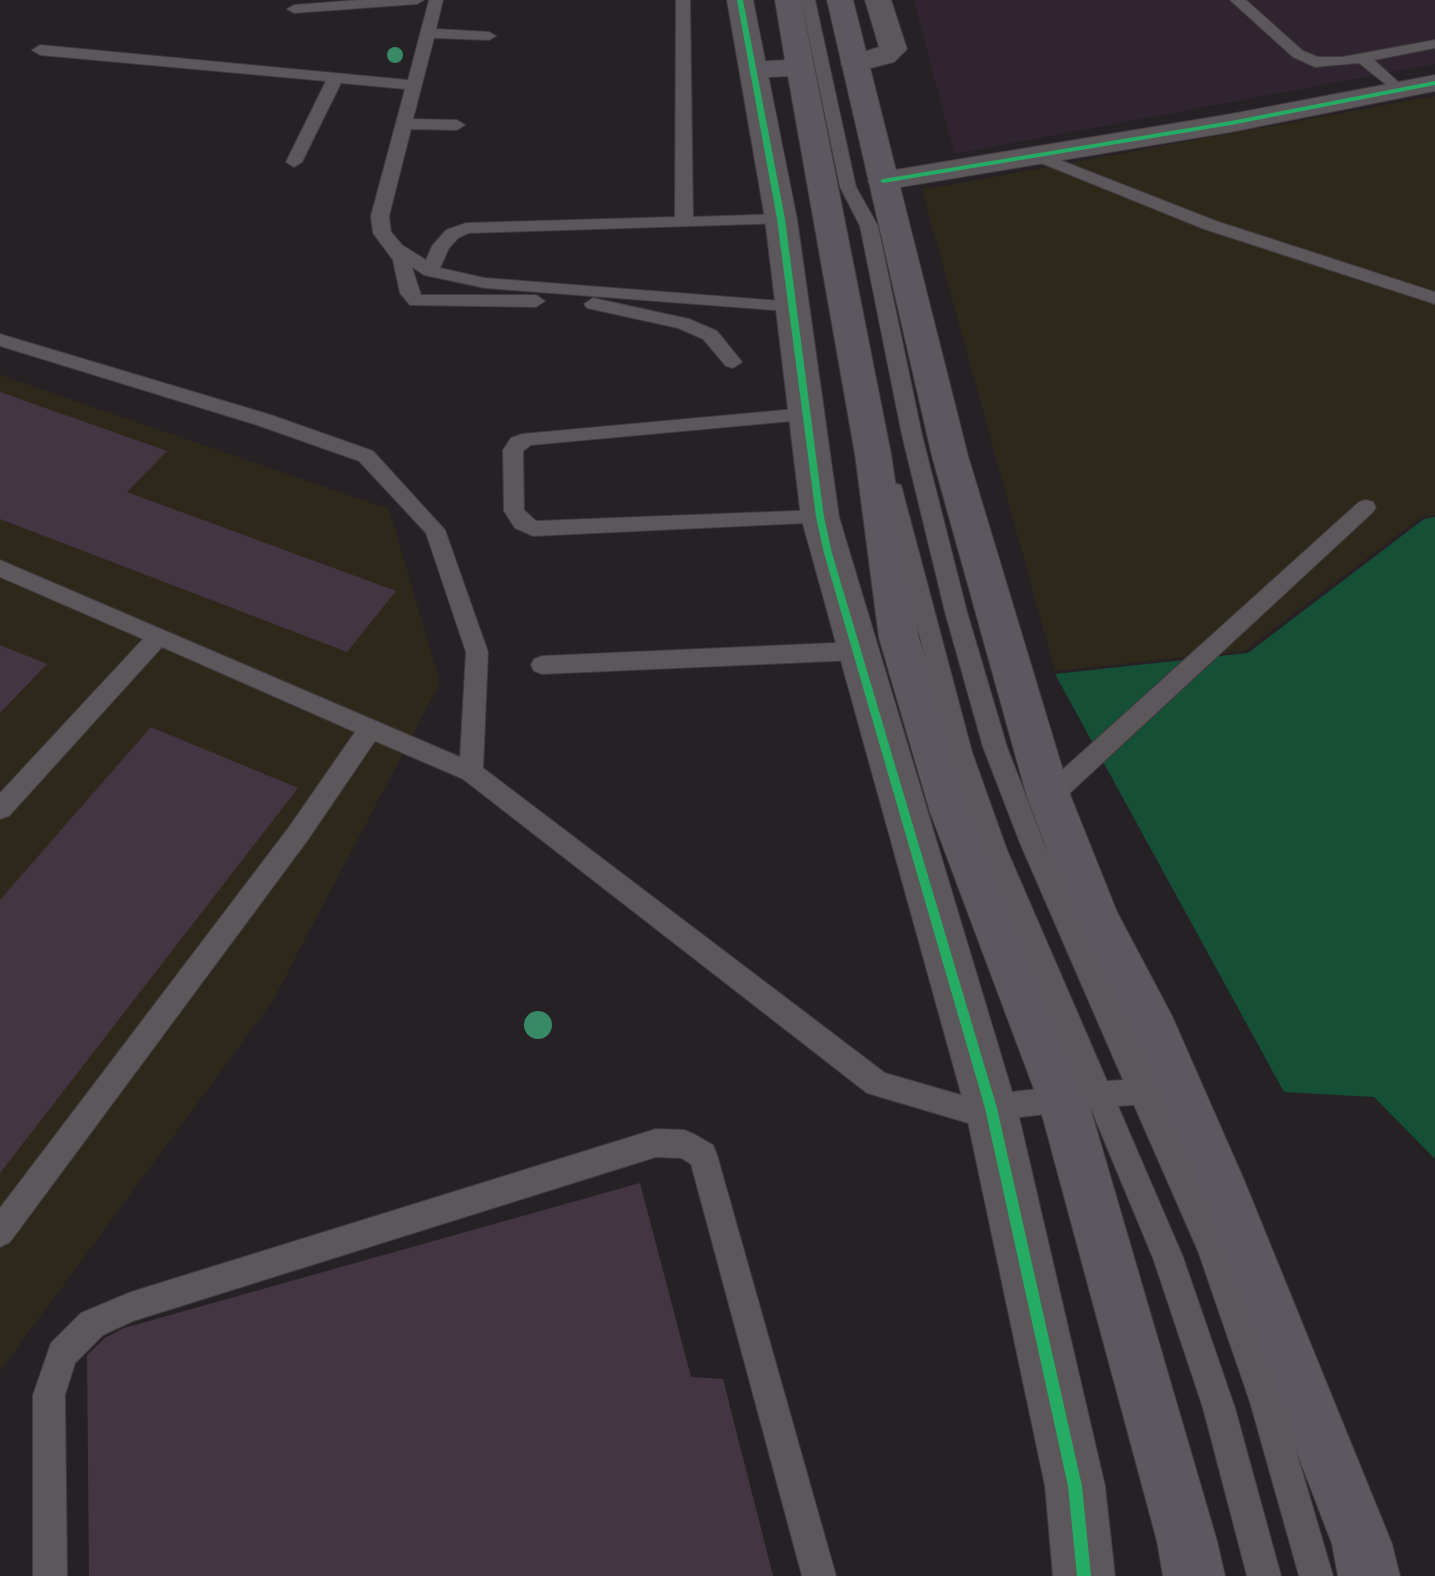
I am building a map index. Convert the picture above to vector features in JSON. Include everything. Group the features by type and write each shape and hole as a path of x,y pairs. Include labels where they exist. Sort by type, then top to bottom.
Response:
{"highway":[{"path":"788,0 873,454 899,638 952,812 1082,1098 1194,1576"},
{"path":"840,0 853,56 866,184 950,456 1049,797 1096,918 1155,1032 1160,1089 1306,1399 1362,1544 1369,1576"},
{"path":"755,70 798,52"}],"street":[{"path":"740,0 781,219 820,517 991,1108 1075,1486 1084,1576"},
{"path":"853,56 884,56 893,49 878,0"},
{"path":"866,184 1435,83"}],"lane":[{"path":"294,9 417,0"},
{"path":"436,0 380,216 382,233 402,260 409,293 416,301 584,303 628,310 683,323 710,335 733,362"},
{"path":"683,0 684,222"},
{"path":"808,0 866,184 869,226 912,435 956,612 995,747 1032,843 1160,1089 1266,1402 1316,1576"},
{"path":"1237,0 1298,54 1315,62 1362,58 1435,44"},
{"path":"428,33 489,36"},
{"path":"40,50 414,85"},
{"path":"1362,58 1399,90"},
{"path":"294,162 336,77"},
{"path":"404,124 457,125"},
{"path":"1037,156 1210,225 1435,298"},
{"path":"866,184 843,227 879,421 940,681 960,752 1082,1098 1168,1257 1219,1408 1264,1576"},
{"path":"430,271 441,246 452,234 466,228 781,219"},
{"path":"396,249 430,271 485,283 794,308"},
{"path":"0,340 264,420 366,456 435,530 477,652 471,772"},
{"path":"807,414 529,439 518,443 513,450 514,511 522,523 533,529 820,517"},
{"path":"1049,797 1366,507"},
{"path":"0,568 471,772 877,1084 968,1110 1160,1089"},
{"path":"0,809 158,637"},
{"path":"542,665 857,651"},
{"path":"0,1232 298,834 370,729"},
{"path":"50,1576 49,1395 62,1354 92,1324 131,1307 656,1143 684,1144 703,1155 819,1576"}],"shaded area":[{"path":"914,0 1435,0 1435,64 954,154"},
{"path":"1435,96 1435,515 1421,517 1244,651 1055,671 922,190"},
{"path":"0,375 389,509 440,683 272,1002 0,1371"}],"green space":[{"path":"1435,517 1435,1159 1374,1097 1284,1092 1055,674 1248,653 1424,519"}],"building":[{"path":"0,392 167,451 127,492 396,591 347,652 0,519"},
{"path":"0,645 47,664 0,713"},
{"path":"151,727 298,788 0,1173 0,900"},
{"path":"640,1183 691,1377 723,1379 773,1576 89,1576 87,1355 105,1338 124,1328"}],"cycle path":[{"path":"740,0 781,219 820,517 991,1108 1075,1486 1084,1576"},
{"path":"883,181 1231,123 1435,83"}]}
